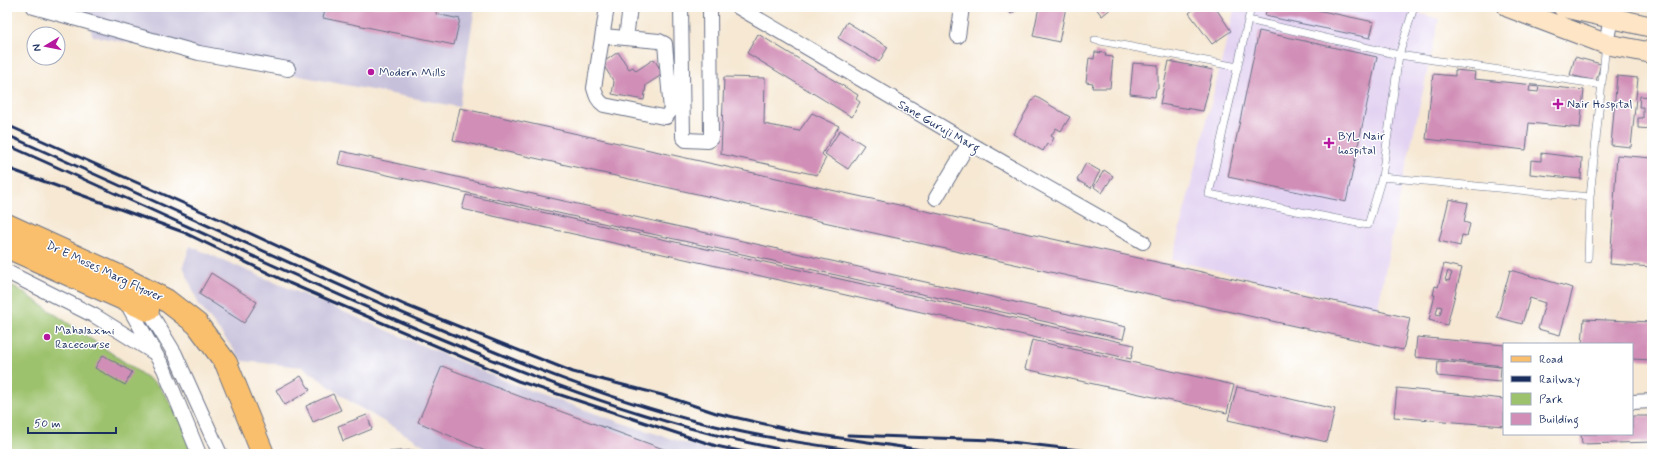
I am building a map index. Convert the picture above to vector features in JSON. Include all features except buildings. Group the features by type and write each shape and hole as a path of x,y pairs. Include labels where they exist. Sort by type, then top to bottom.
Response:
{"main road":[{"path":"1508,7 1606,44 1652,53"},
{"path":"1563,7 1652,26"},
{"name":"Dr E Moses Marg Flyover","path":"7,225 123,289 148,310"},
{"name":"Dr E Moses Marg Flyover","path":"7,247 123,289 166,300 197,324 226,363 263,454"}],"street":[{"path":"34,7 75,13 199,53 288,69"},
{"path":"603,36 658,41 665,44 671,110 666,117 604,105 599,102 594,88 607,7"},
{"path":"626,38 630,7"},
{"path":"682,7 683,137 686,140 708,141 711,138 710,7"},
{"name":"Sane Guruji Marg","path":"738,7 969,144 1143,242"},
{"path":"958,36 962,7"},
{"path":"1606,44 1611,18"},
{"path":"936,198 969,144"},
{"path":"7,272 95,316 154,352"},
{"path":"123,289 164,369 199,454"},
{"path":"148,310 175,354 220,454"},
{"path":"1633,402 1652,401"}],"lane":[{"path":"1251,7 1209,194 1368,225 1382,177 1399,55 1414,7"},
{"path":"1248,20 1399,55 1602,85"},
{"path":"1095,40 1238,67"},
{"path":"1588,259 1590,196 1606,44"},
{"path":"1382,177 1590,196"}],"shaded area":[{"name":"Modern Mills","path":"82,7 475,7 459,107 93,36"},
{"path":"1235,7 1398,7 1439,19 1402,185 1378,308 1172,260"},
{"path":"190,246 510,383 622,423 720,454 439,454 352,403 303,367 243,361 199,305 183,266"}],"green space":[{"name":"Mahalaxmi Racecourse","path":"7,284 17,288 159,386 193,437 200,454 7,454"}],"railway":[{"path":"7,125 219,219 405,305 573,372 662,395 716,413 800,432 949,454"},
{"path":"7,135 414,318 566,380 644,407 724,428 783,440 882,454"},
{"path":"7,145 401,322 500,363 651,417 702,432 807,454"},
{"path":"7,168 183,232 289,283 518,381 716,446 754,454"},
{"path":"848,435 993,440 1114,454"},
{"path":"995,454 1036,452 1050,454"}],"place":[{"name":"Modern Mills","path":"371,72"},
{"name":"Nair Hospital","path":"1558,104"},
{"name":"BYL Nair hospital","path":"1329,143"},
{"name":"Mahalaxmi Racecourse","path":"47,337"}]}
